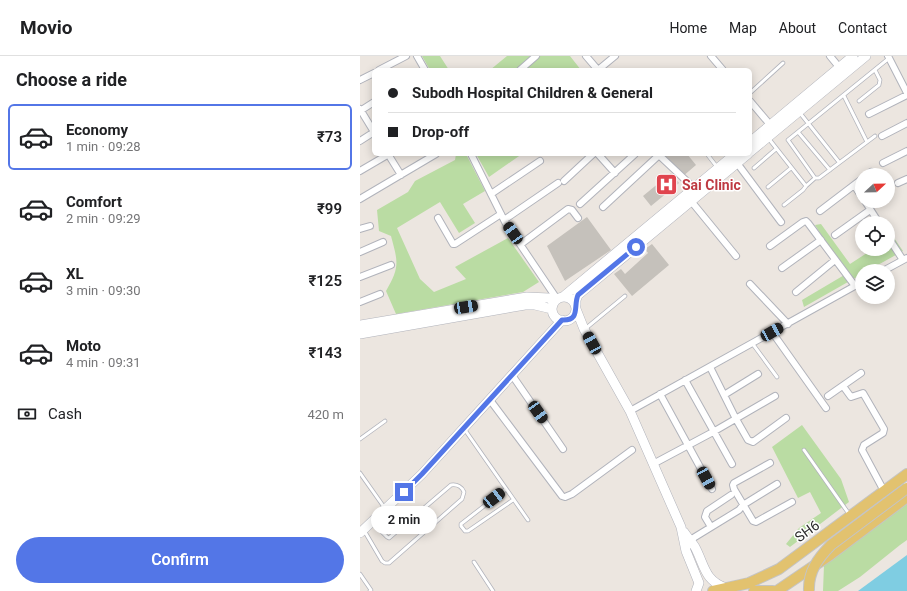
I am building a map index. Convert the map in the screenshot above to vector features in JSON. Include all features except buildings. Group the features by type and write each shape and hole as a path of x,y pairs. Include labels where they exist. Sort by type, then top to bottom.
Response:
{"main road":[{"name":"SH6","path":"713,591 726,590 778,569 907,474"},
{"path":"809,591 810,576 821,555 907,488"},
{"path":"777,591 830,555 907,497"},
{"path":"754,591 773,591"}],"street":[{"path":"383,68 406,56"},
{"path":"416,56 424,68"},
{"path":"522,68 536,56"},
{"path":"586,56 596,68"},
{"path":"600,68 615,56"},
{"path":"711,56 721,68"},
{"path":"830,56 839,67"},
{"path":"752,151 768,138 773,128 853,56"},
{"path":"752,141 798,112 866,56"},
{"path":"869,114 907,94 888,58"},
{"path":"360,80 372,74"},
{"path":"372,103 360,110 372,129"},
{"path":"752,103 773,128"},
{"path":"882,136 907,123"},
{"path":"360,141 372,133"},
{"path":"883,163 907,151"},
{"path":"360,171 385,156"},
{"path":"389,156 401,175"},
{"path":"360,199 433,156"},
{"path":"472,156 502,217 521,244 556,304 558,319 575,323 584,329"},
{"path":"438,218 453,244 455,244 561,182 591,156"},
{"path":"600,156 615,172"},
{"path":"580,204 633,156"},
{"path":"603,206 658,156 661,157 694,188"},
{"path":"550,332 556,304 718,168 736,159"},
{"path":"362,532 422,474 550,332 564,321 573,317 578,295 691,201 736,159"},
{"path":"736,159 781,222"},
{"path":"491,194 540,161"},
{"path":"898,183 907,179"},
{"path":"820,211 854,185"},
{"path":"691,201 736,256"},
{"path":"521,244 568,210 572,210 578,218"},
{"path":"835,235 870,210 874,216"},
{"path":"630,411 855,286 806,221 770,246"},
{"path":"360,230 370,226"},
{"path":"782,268 821,240"},
{"path":"360,252 384,242"},
{"path":"895,246 905,259 895,264"},
{"path":"796,292 836,260"},
{"path":"360,277 391,265"},
{"path":"750,284 788,324"},
{"path":"360,302 380,294"},
{"path":"360,325 527,297 549,298 556,304"},
{"path":"360,334 525,305 556,304 571,298 584,329 630,411 681,527 694,546 711,580 716,585 726,590"},
{"path":"772,332 826,408"},
{"path":"710,367 748,440 753,442 786,418"},
{"path":"828,396 861,373"},
{"path":"724,395 758,374"},
{"path":"512,375 563,449"},
{"path":"685,380 732,464"},
{"path":"843,386 852,397 863,393 884,429 883,433 864,445 862,450 884,491"},
{"path":"660,394 712,489"},
{"path":"653,464 688,446 775,396"},
{"path":"490,400 562,496 565,497 572,494 632,450"},
{"path":"770,463 733,485 743,505 753,521 756,522 792,502"},
{"path":"690,540 778,484"},
{"path":"711,527 705,517 707,511 731,495"},
{"path":"681,527 686,550 699,583 696,591"}],"lane":[{"path":"815,178 788,140 844,96 888,58"},
{"path":"752,91 784,63"},
{"path":"859,101 879,85 880,80 875,70"},
{"path":"844,96 867,142"},
{"path":"798,112 839,162"},
{"path":"798,132 830,170"},
{"path":"784,205 815,178 818,178 830,170 875,136"},
{"path":"768,138 806,186"},
{"path":"754,168 776,149"},
{"path":"709,156 718,168"},
{"path":"768,187 791,168"},
{"path":"584,329 625,296"},
{"path":"752,343 777,377"},
{"path":"360,439 385,421"},
{"path":"464,428 528,520"},
{"path":"804,450 850,516"},
{"path":"360,473 386,509"},
{"path":"362,532 382,561 389,563 462,499 464,492 459,486 455,484 451,485 389,538 386,537 372,522"},
{"path":"506,489 461,524 462,529 468,531 513,500"},
{"path":"474,562 492,591"},
{"path":"360,574 371,590 370,591"}],"green space":[{"path":"422,56 440,56 448,68 429,68"},
{"path":"507,56 570,56 579,68 492,68"},
{"path":"456,156 467,156 485,191 463,204 475,223 459,233 440,202 397,228 420,279 434,292 466,279 455,267 508,238 539,282 523,292 396,314 386,291 396,270 395,252 391,236 379,231 377,210 408,192 415,181 455,160"},
{"path":"477,156 519,156 489,177"},
{"path":"821,224 850,264 862,256 894,256 880,264 855,264 855,278 804,307 802,300 846,274 815,225"},
{"path":"895,239 903,251 895,255"},
{"path":"802,425 841,479 849,502 790,547 786,544 799,528 821,513 810,492 798,498 772,447"},
{"path":"907,504 907,540 860,577 838,591 823,591 824,565"}],"water":[{"path":"907,555 907,591 858,591"}],"place":[{"name":"Sai Clinic","path":"666,185"}],"route":[{"path":"404,492 550,332 562,320 566,321 573,317 578,295 636,247"}]}
